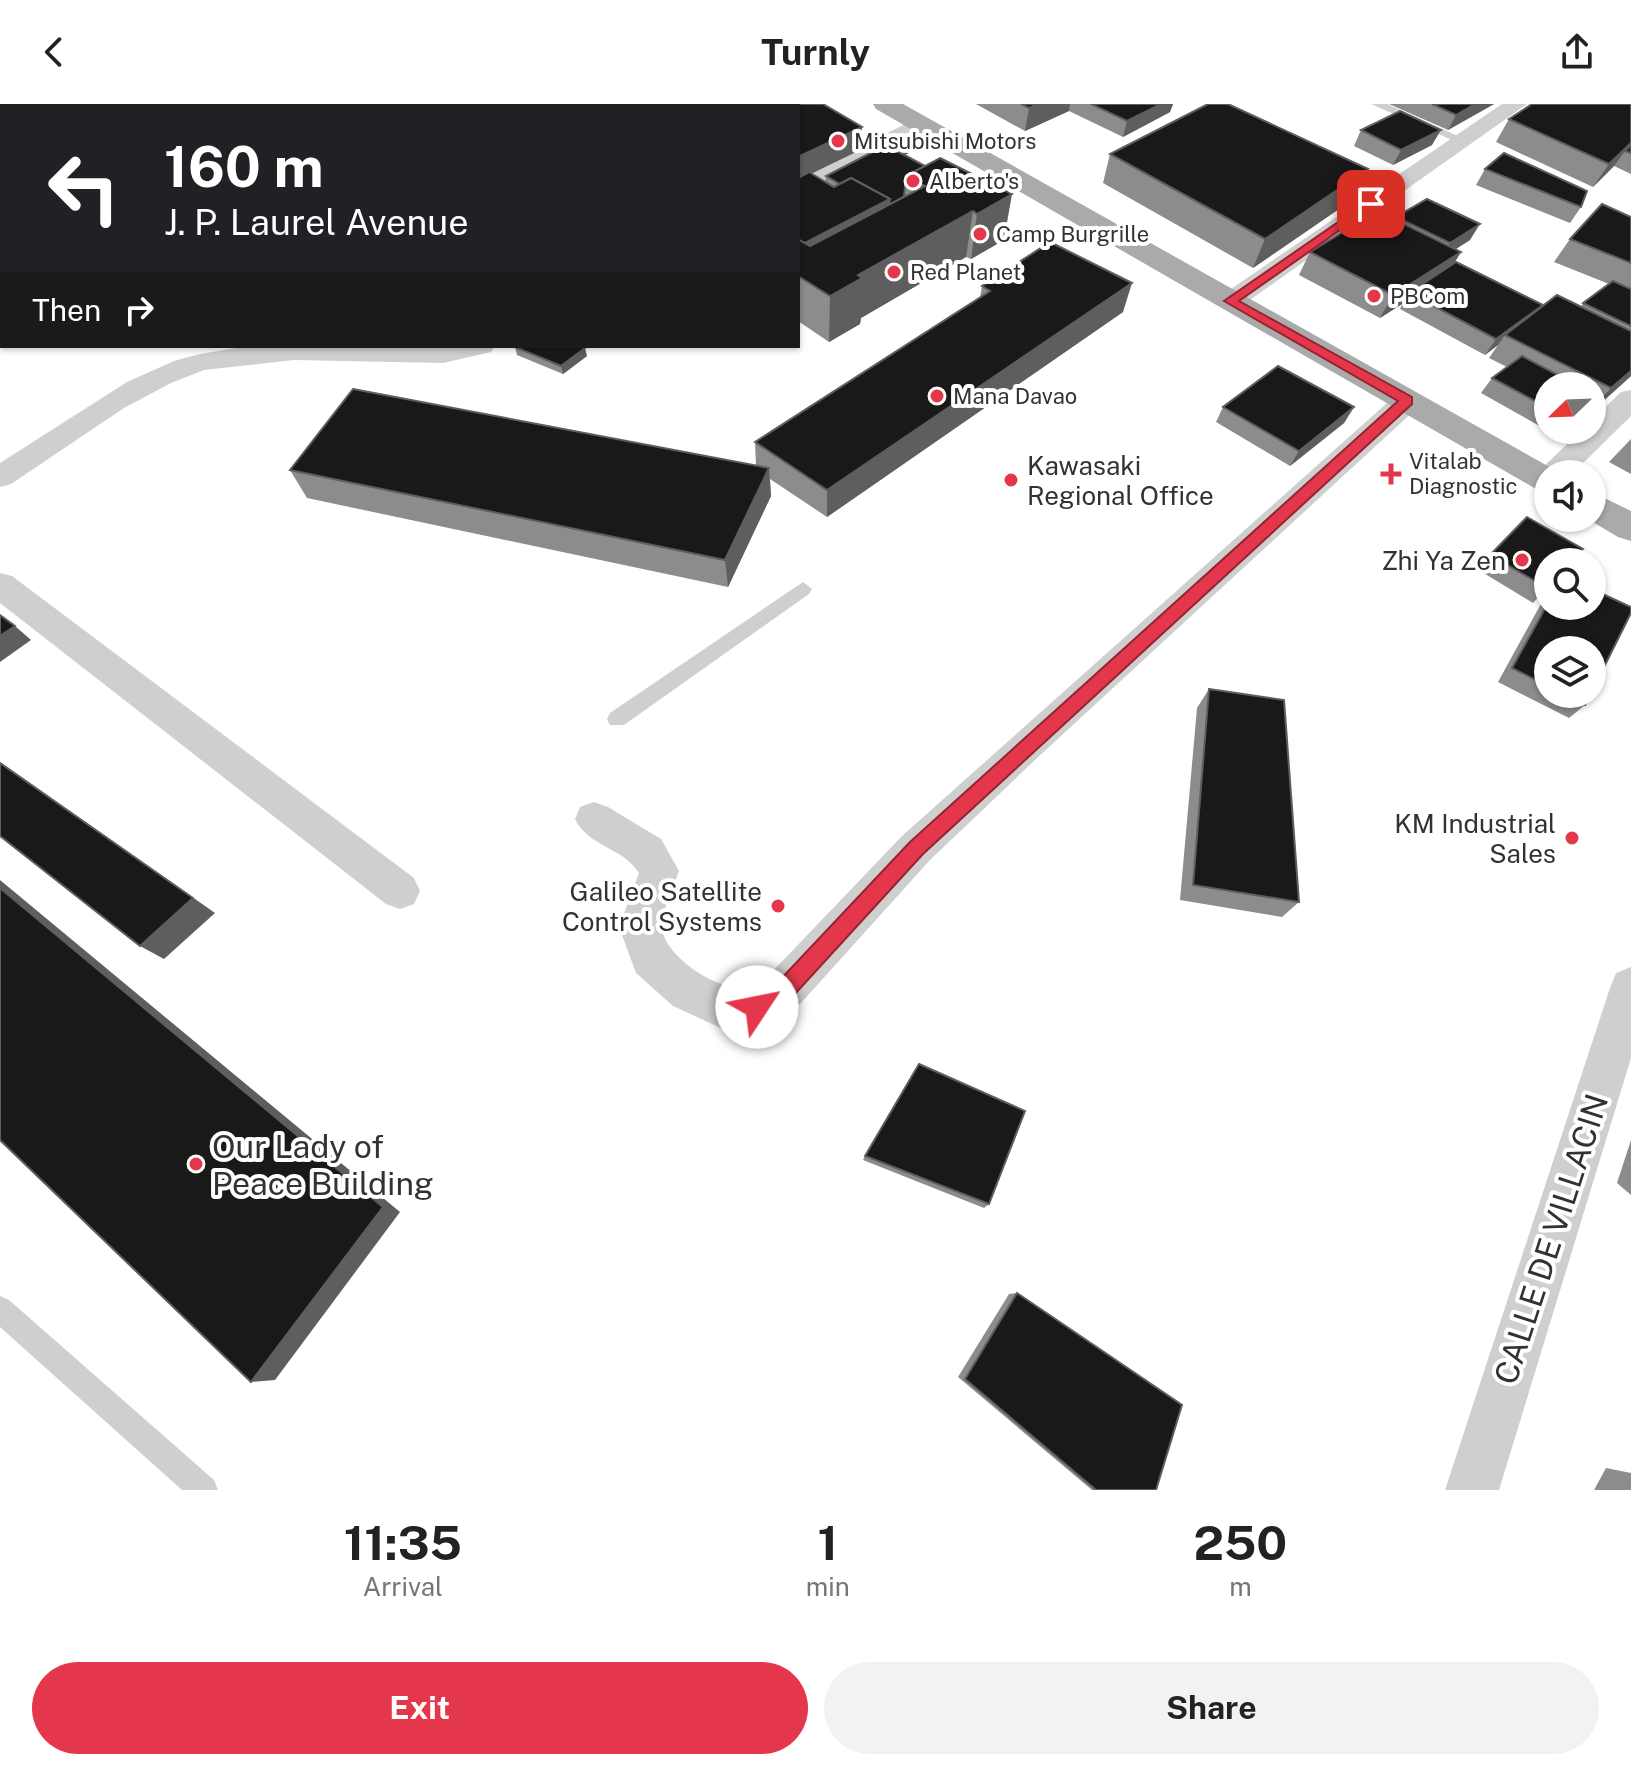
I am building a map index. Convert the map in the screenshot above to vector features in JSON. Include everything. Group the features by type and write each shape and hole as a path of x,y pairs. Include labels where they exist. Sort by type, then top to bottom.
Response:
{"main road":[{"path":"885,104 1534,472"},
{"path":"1606,513 1631,528"}],"street":[{"path":"1231,301 1516,104"},
{"path":"800,186 919,124"},
{"path":"1367,175 1395,188"},
{"path":"0,477 136,390 184,367 242,350 330,351 419,358 463,353 476,348"},
{"path":"1568,460 1631,399"},
{"path":"594,819 647,851 659,871 640,927 651,959 688,991 725,1009 757,1007 786,988 916,848 1023,748 1407,401"},
{"path":"0,585 400,891"},
{"name":"CALLE DE VILLACIN","path":"1472,1490 1631,988"}],"lane":[{"path":"1377,104 1463,141"},
{"path":"617,719 803,589"},
{"path":"0,1309 204,1490"}],"building":[{"path":"800,104 823,104 862,127 800,156"},
{"path":"1091,104 1161,104 1127,121"},
{"path":"1208,104 1228,104 1368,169 1265,239 1110,154"},
{"path":"1432,104 1475,104 1456,115"},
{"path":"1532,104 1631,104 1631,143 1609,164 1509,119"},
{"path":"1400,111 1441,130 1401,150 1361,130"},
{"path":"903,141 910,145 897,151 890,147"},
{"path":"886,145 925,166 906,176 904,197 889,205 890,199 851,178 840,184 826,176"},
{"path":"1504,153 1587,191 1581,207 1485,169"},
{"path":"940,158 1012,194 977,214 973,211 858,275 862,278 830,296 800,277 800,240 810,246 925,186 906,176"},
{"path":"809,172 834,187 851,178 890,199 805,243 800,240 800,177"},
{"path":"1427,199 1480,224 1450,243 1396,217"},
{"path":"1602,204 1631,217 1631,263 1570,239"},
{"path":"1378,211 1461,252 1393,295 1310,252"},
{"name":"Mana Davao","path":"1050,242 1132,283 827,490 755,442 990,291 982,286"},
{"path":"1456,262 1543,305 1496,339 1409,293"},
{"path":"1613,281 1631,289 1631,326 1583,303"},
{"path":"1557,295 1631,331 1631,371 1611,388 1606,386 1606,372 1579,372 1505,335"},
{"path":"517,348 585,348 561,366"},
{"path":"1522,356 1552,372 1534,372 1534,400 1492,378"},
{"path":"1278,366 1354,407 1299,451 1223,407"},
{"path":"353,389 769,468 725,560 290,470"},
{"path":"1527,517 1534,521 1534,532 1553,532 1581,548 1534,548 1534,580 1490,555"},
{"path":"1606,595 1631,607 1631,613 1606,663 1606,636 1534,636 1534,679 1512,668 1539,620 1606,620"},
{"path":"0,615 15,626 0,636"},
{"path":"1209,689 1284,700 1299,902 1193,885"},
{"path":"0,763 193,898 140,946 0,836"},
{"name":"Our Lady of Peace Building","path":"0,888 383,1207 251,1382 0,1140"},
{"path":"919,1064 1025,1111 989,1204 865,1156"},
{"path":"1017,1293 1182,1405 1156,1490 1096,1490 965,1379"}],"place":[{"name":"Mitsubishi Motors","path":"838,141"},
{"name":"Alberto's","path":"913,181"},
{"name":"Camp Burgrille","path":"980,234"},
{"name":"Red Planet","path":"894,272"},
{"name":"PBCom","path":"1374,296"},
{"name":"Mana Davao","path":"937,396"},
{"name":"Vitalab Diagnostic","path":"1391,474"},
{"name":"Kawasaki Regional Office","path":"1011,480"},
{"name":"Zhi Ya Zen","path":"1522,560"},
{"name":"KM Industrial Sales","path":"1572,838"},
{"name":"Galileo Satellite Control Systems","path":"778,906"},
{"name":"Our Lady of Peace Building","path":"196,1164"}],"route":[{"path":"757,1007 786,988 916,848 1023,748 1407,401 1231,301 1371,204"}]}
